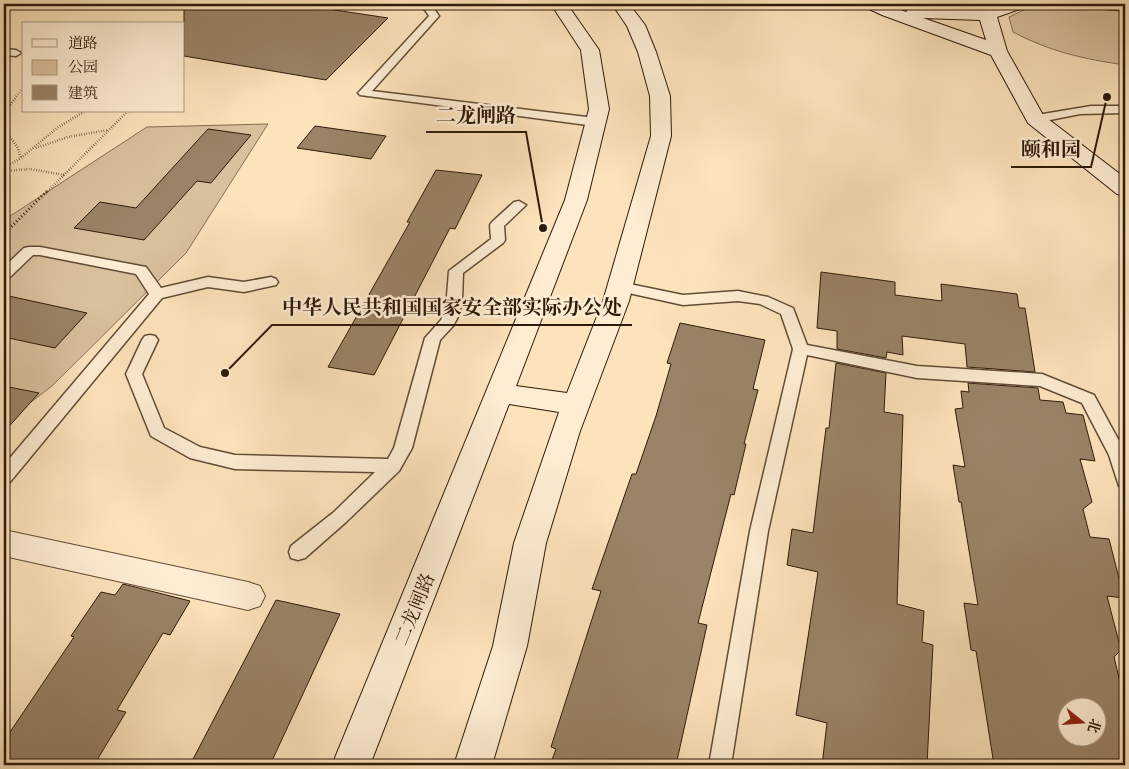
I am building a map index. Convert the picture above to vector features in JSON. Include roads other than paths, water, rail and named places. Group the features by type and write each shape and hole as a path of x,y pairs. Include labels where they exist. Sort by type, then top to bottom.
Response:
{"main road":[{"name":"二龙闸路","path":"351,765 576,200 599,109 590,50 559,4"},
{"path":"473,765 510,646 530,543 576,405 620,288 661,136 660,96 647,52 636,25 620,4"},
{"path":"880,7 987,15 1017,4"},
{"path":"1101,4 1125,6"},
{"path":"880,7 998,51"},
{"path":"987,15 998,51 1035,119 1125,189"},
{"path":"500,393 576,405"},
{"path":"4,544 248,596"}],"lane":[{"path":"420,4 429,8 434,16 364,93 595,122"},
{"path":"4,52 16,53"},
{"path":"1035,119 1067,111 1102,108 1125,110"},
{"path":"298,552 340,517 393,466 403,448 433,338 446,326 454,310 456,271 498,240 498,225 519,205"},
{"path":"4,275 29,251 40,251 141,270 157,294"},
{"path":"4,477 157,294 208,282 244,287 271,282"},
{"path":"620,288 683,300 738,296 763,300 788,311 801,350 759,531 720,765"},
{"path":"150,340 134,374 157,432 196,453 235,462 393,466"},
{"path":"801,350 859,359 917,372 1042,380 1088,399 1118,455 1125,481"}],"place":[{"name":"颐和园","path":"1107,97"},
{"name":"二龙闸路","path":"543,228"},
{"name":"中华人民共和国国家安全部实际办公处","path":"225,373"}]}
